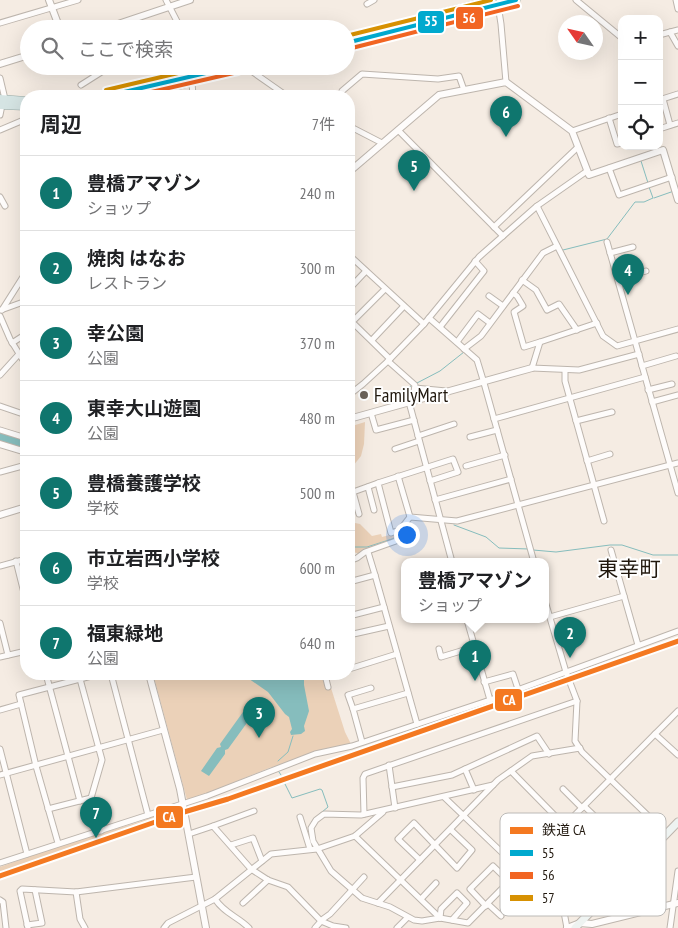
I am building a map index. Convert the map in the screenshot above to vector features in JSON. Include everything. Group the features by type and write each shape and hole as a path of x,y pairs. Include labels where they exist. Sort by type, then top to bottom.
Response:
{"highway":[{"path":"355,36 516,0"},
{"path":"355,41 498,4"},
{"path":"133,90 198,75"},
{"path":"161,90 219,75"},
{"path":"2,102 20,101"},
{"path":"2,102 20,105"}],"main road":[{"path":"666,833 678,822"},
{"path":"578,926 587,916"}],"street":[{"path":"0,22 50,4 78,0"},
{"path":"166,0 176,20"},
{"path":"130,20 190,0"},
{"path":"367,4 374,0"},
{"path":"576,0 618,35"},
{"path":"676,0 678,9"},
{"path":"50,4 56,20"},
{"path":"498,4 506,82 572,132 589,175 663,150 678,200"},
{"path":"663,34 678,30"},
{"path":"670,32 678,46"},
{"path":"0,64 20,58"},
{"path":"343,90 362,74 438,79 459,76 464,90"},
{"path":"81,85 97,75"},
{"path":"259,75 279,90"},
{"path":"0,78 2,102 0,115"},
{"path":"192,82 193,90"},
{"path":"355,167 439,95 506,82"},
{"path":"663,99 678,94"},
{"path":"663,105 670,125"},
{"path":"572,132 618,115"},
{"path":"609,118 618,144"},
{"path":"0,130 20,121"},
{"path":"663,128 678,122"},
{"path":"355,129 382,143"},
{"path":"398,130 503,236"},
{"path":"494,226 578,147"},
{"path":"609,168 619,195 672,177"},
{"path":"355,390 389,360 424,324 475,261 537,206 587,171"},
{"path":"0,197 5,206"},
{"path":"537,206 603,336 617,346 678,329"},
{"path":"607,242 678,493"},
{"path":"464,349 481,336 543,253 557,246"},
{"path":"610,253 634,247"},
{"path":"355,261 424,324"},
{"path":"440,326 484,271 475,261"},
{"path":"355,283 366,271"},
{"path":"618,279 646,271"},
{"path":"522,280 536,290 547,310 559,304 577,330"},
{"path":"0,375 19,354 2,326 1,312 20,282"},
{"path":"355,316 385,288"},
{"path":"513,293 523,306 514,312 524,347 597,323"},
{"path":"489,296 503,306"},
{"path":"1,312 20,304"},
{"path":"372,340 404,306"},
{"path":"457,342 478,314 490,323"},
{"path":"429,318 477,360 533,558"},
{"path":"355,325 372,340 389,360 415,385 413,398 409,402"},
{"path":"12,343 20,338"},
{"path":"532,368 540,342"},
{"path":"355,417 484,383 532,368 579,370 639,354"},
{"path":"642,366 676,356"},
{"path":"565,370 565,381 604,521"},
{"path":"494,419 645,377"},
{"path":"648,390 672,384"},
{"path":"415,388 449,392"},
{"path":"652,402 678,395"},
{"path":"409,402 451,558"},
{"path":"0,406 20,413"},
{"path":"576,421 612,412"},
{"path":"371,413 376,430 414,420"},
{"path":"395,449 454,424"},
{"path":"0,430 20,436"},
{"path":"470,437 497,430"},
{"path":"0,444 20,450"},
{"path":"587,461 610,454"},
{"path":"466,466 505,455"},
{"path":"355,491 453,459 458,472 430,481"},
{"path":"410,517 458,521 678,463"},
{"path":"0,472 20,467"},
{"path":"398,476 410,517"},
{"path":"435,500 511,479"},
{"path":"378,483 391,533 400,530"},
{"path":"368,486 374,510"},
{"path":"355,499 359,514"},
{"path":"0,515 20,509"},
{"path":"355,559 396,541 400,530 410,517"},
{"path":"611,550 638,645"},
{"path":"368,552 417,724"},
{"path":"0,566 20,561"},
{"path":"16,562 20,578"},
{"path":"355,580 375,574"},
{"path":"550,618 624,596"},
{"path":"355,614 384,607"},
{"path":"549,615 566,672 577,701 576,741 580,748 645,813"},
{"path":"0,623 8,655"},
{"path":"468,623 490,700"},
{"path":"355,634 389,626"},
{"path":"0,863 207,796 315,754 341,749 490,700 678,632"},
{"path":"439,649 441,657 474,647"},
{"path":"0,657 20,652"},
{"path":"355,666 397,654"},
{"path":"484,682 513,674 518,689"},
{"path":"48,680 80,802"},
{"path":"58,843 36,766 20,695 72,680"},
{"path":"81,680 102,760 92,798 101,831"},
{"path":"113,680 130,740 148,815"},
{"path":"150,680 183,803 206,928"},
{"path":"327,680 328,687"},
{"path":"362,742 348,695 371,688"},
{"path":"353,709 408,693"},
{"path":"364,814 363,778 366,774 577,701"},
{"path":"0,710 22,704"},
{"path":"577,813 678,711"},
{"path":"0,776 163,730"},
{"path":"655,734 678,755"},
{"path":"392,787 452,775 537,736 549,754"},
{"path":"378,903 494,785 511,771 532,756 580,748"},
{"path":"0,749 27,854"},
{"path":"389,765 395,808"},
{"path":"465,769 474,790"},
{"path":"511,771 552,813"},
{"path":"314,849 311,828 321,816 327,814 364,814 494,785"},
{"path":"563,789 590,813"},
{"path":"444,797 500,850"},
{"path":"48,809 92,798"},
{"path":"164,928 168,923 215,899 271,854 314,849 355,836 384,810"},
{"path":"189,834 254,811"},
{"path":"300,817 314,849 331,871 362,898 390,907 407,918 422,921 440,918 469,925 500,891"},
{"path":"420,860 398,839 414,823 457,868 472,850 451,830"},
{"path":"213,826 251,869 268,880 288,887 321,921 333,926 346,928"},
{"path":"355,836 440,918"},
{"path":"231,845 253,838 262,861"},
{"path":"500,873 493,866 470,889 500,915"},
{"path":"670,928 676,903 678,870"},
{"path":"35,890 42,923 28,927 20,892 22,889 76,892 196,877"},
{"path":"315,928 364,877"},
{"path":"243,903 268,880"},
{"path":"420,899 436,883"},
{"path":"76,892 80,919 84,927"},
{"path":"440,918 441,908 457,893 467,903 452,920"},
{"path":"215,899 222,909 240,919 249,928"},
{"path":"0,900 3,902 6,928"},
{"path":"567,928 624,916"},
{"path":"396,928 407,918"}],"shaded area":[{"path":"365,422 364,444 361,456 355,464 355,425"},
{"path":"355,523 360,524 372,536 381,534 382,537 397,533 395,540 361,554 355,552"},
{"path":"155,680 325,680 327,688 331,688 345,732 351,744 269,768 187,800"},
{"path":"177,807 181,809 179,812 0,874 0,867 58,846 139,822"}],"water":[{"path":"251,680 304,680 309,711 304,726 305,731 301,734 291,735 292,729 289,717 268,692"},
{"path":"243,712 248,714 249,720 228,749 225,750 225,754 209,776 201,771 217,748 221,747 220,744"}],"waterway":[{"path":"641,161 648,183"},
{"path":"563,250 607,239 635,202 644,202 653,198 649,187"},
{"path":"654,198 674,191"},
{"path":"417,383 440,371 464,352"},
{"path":"386,400 411,386"},
{"path":"0,436 20,442"},
{"path":"454,525 486,537 499,548 529,549"},
{"path":"355,547 367,547 395,538"},
{"path":"533,550 556,552 622,545 653,555 678,555"},
{"path":"278,761 288,752 293,736"},
{"path":"285,784 292,798 322,790 328,807 316,817"},
{"path":"310,840 309,827 313,820"},
{"path":"323,862 330,874 348,889"}],"rail line":[{"name":"CA","path":"0,876 184,812 228,799 678,641"}],"transit line":[{"name":"57","path":"355,34 491,0"},
{"name":"55","path":"355,41 516,0"},
{"name":"56","path":"355,47 518,6"},
{"name":"57","path":"106,90 170,75"},
{"name":"55","path":"133,90 197,75"},
{"name":"56","path":"160,90 225,75"}],"place":[{"name":"市立岩西小学校","path":"506,137"},
{"name":"豊橋養護学校","path":"414,191"},
{"name":"東幸大山遊園","path":"628,295"},
{"name":"FamilyMart","path":"364,395"},
{"name":"焼肉 はなお","path":"570,658"},
{"name":"豊橋アマゾン","path":"475,681"},
{"name":"幸公園","path":"259,738"},
{"name":"福東緑地","path":"96,838"}],"district":[{"name":"東幸町","path":"629,568"}]}
